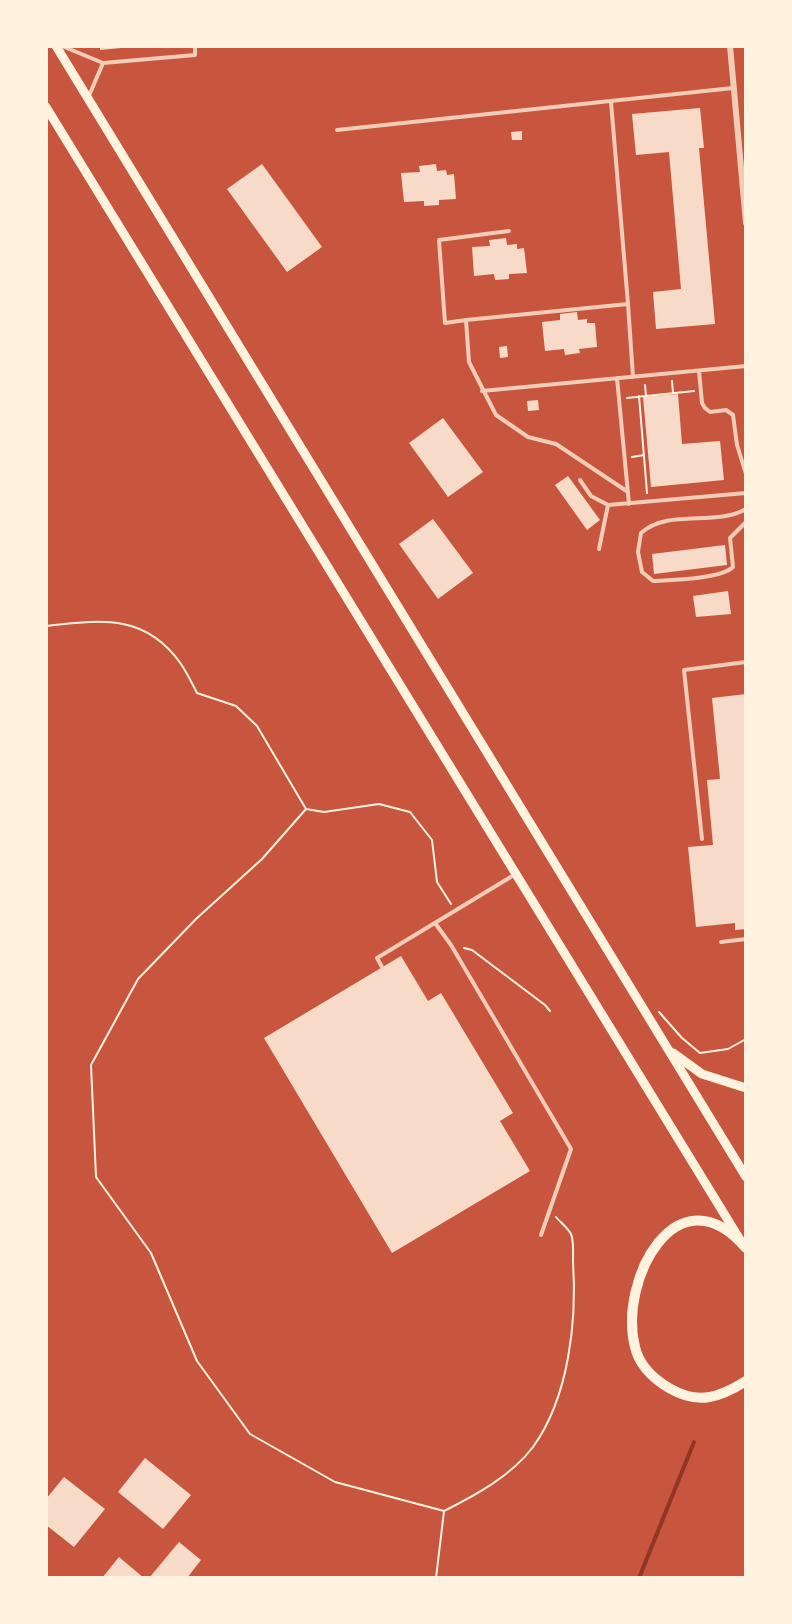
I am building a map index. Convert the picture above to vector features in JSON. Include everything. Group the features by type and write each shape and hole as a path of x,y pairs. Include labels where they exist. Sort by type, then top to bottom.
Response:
{"main road":[{"path":"56,46 746,1177"},
{"path":"46,107 331,573 518,873 745,1247"},
{"path":"668,1050 702,1074 746,1088"},
{"path":"745,1247 716,1224 700,1220 683,1222 670,1230 652,1252 642,1272 634,1301 633,1325 635,1348 646,1369 661,1383 680,1394 703,1398 724,1395 746,1382"}],"street":[{"path":"730,46 746,223"}],"lane":[{"path":"62,46 103,63 195,55 195,46"},
{"path":"87,98 103,63"},
{"path":"337,130 734,88"},
{"path":"611,102 633,377"},
{"path":"509,231 439,240 445,323 628,304"},
{"path":"466,320 467,356 493,411 528,437 556,444 628,492"},
{"path":"482,391 746,366"},
{"path":"699,370 703,406 707,411 726,410 733,415 737,445 746,474"},
{"path":"617,378 629,504"},
{"path":"580,480 591,496 608,505 746,493"},
{"path":"599,549 608,505"},
{"path":"746,509 736,514 682,519 650,525 641,533 638,552 642,572 653,581 700,577 729,571 733,567 730,538 746,522"},
{"path":"702,838 684,670 746,662"},
{"path":"382,967 377,958 518,873"},
{"path":"435,923 451,945 571,1149 541,1235"},
{"path":"721,942 746,939"}],"path":[{"path":"671,373 673,393"},
{"path":"644,376 646,396"},
{"path":"619,398 701,391"},
{"path":"639,396 648,495"},
{"path":"46,626 97,621 131,625 156,638 180,663 197,693 236,706 257,726 306,809 324,812 379,804 410,812 432,840 437,882 455,911"},
{"path":"306,809 261,859 196,919 138,979 91,1065 96,1177 151,1253 196,1361 250,1434 335,1482 444,1511 504,1475 533,1447 558,1401 571,1337 575,1291 572,1234 550,1210"},
{"path":"451,945 472,950 550,1011"},
{"path":"660,1012 682,1038 700,1053 728,1049 746,1040"},
{"path":"436,1578 444,1511"}],"building":[{"path":"100,46 121,46 121,48 100,50"},
{"path":"700,108 704,148 699,148 715,324 656,329 653,292 681,289 669,152 636,155 632,114"},
{"path":"522,131 522,140 512,140 511,132"},
{"path":"262,164 322,247 287,272 227,189"},
{"path":"436,164 437,171 446,170 447,175 454,174 456,199 439,200 439,205 424,206 424,201 404,202 401,173 420,172 419,166"},
{"path":"506,238 507,245 517,244 517,249 524,248 527,273 509,274 509,279 495,280 494,274 474,276 472,247 490,246 489,240"},
{"path":"577,312 578,320 587,319 587,323 595,323 597,347 579,349 580,353 565,355 564,349 545,351 542,322 560,320 560,314"},
{"path":"507,346 508,357 500,358 499,347"},
{"path":"678,394 682,444 720,441 724,480 651,487 643,397"},
{"path":"538,400 539,410 528,411 527,401"},
{"path":"443,418 483,472 448,497 409,443"},
{"path":"568,476 600,520 587,530 555,485"},
{"path":"433,519 473,573 438,599 399,544"},
{"path":"725,545 727,565 654,574 652,554"},
{"path":"728,591 731,614 696,617 693,596"},
{"path":"746,694 746,929 735,930 735,923 696,927 688,847 713,845 707,780 720,779 712,698"},
{"path":"401,956 428,1001 441,993 513,1113 500,1121 530,1171 392,1253 264,1038"},
{"path":"145,1458 191,1495 163,1529 118,1492"},
{"path":"64,1477 105,1509 74,1547 46,1525 46,1499"},
{"path":"179,1542 201,1560 187,1578 149,1578"},
{"path":"119,1557 144,1578 102,1578"}],"waterway":[{"path":"639,1578 694,1442"}]}
